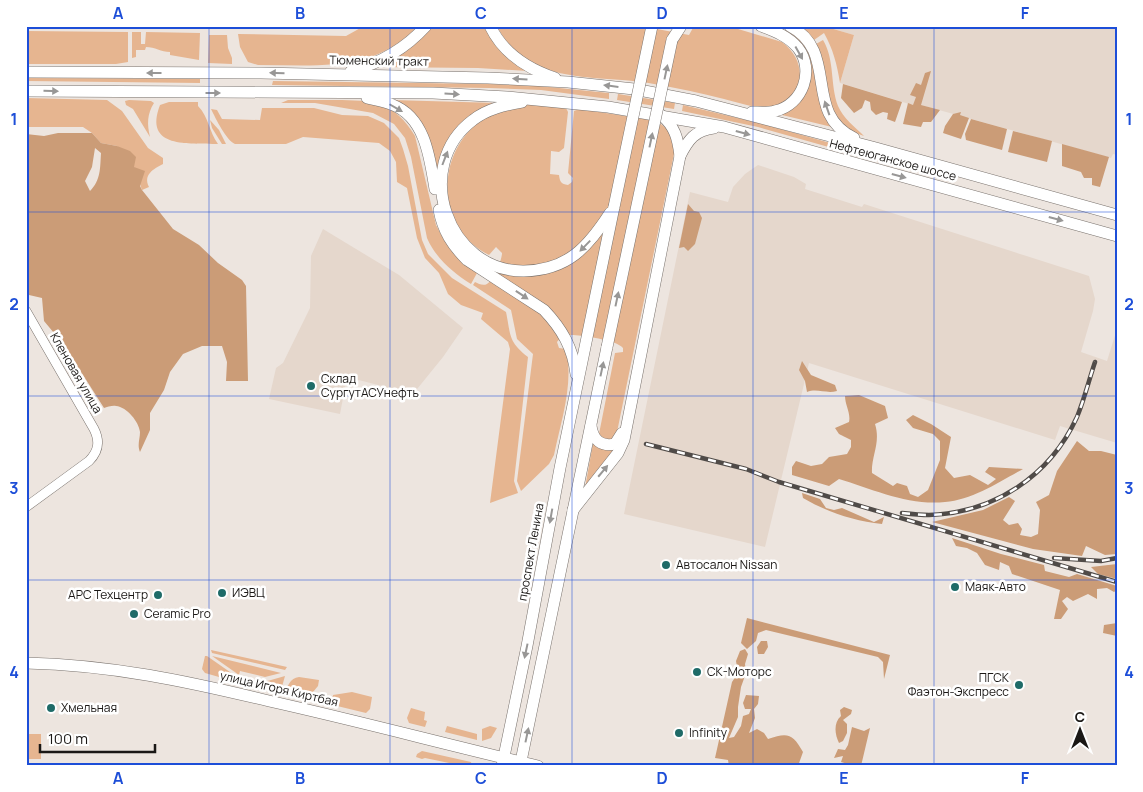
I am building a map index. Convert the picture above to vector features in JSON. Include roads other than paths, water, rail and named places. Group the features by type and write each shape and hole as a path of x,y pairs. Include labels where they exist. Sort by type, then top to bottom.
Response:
{"main road":[{"path":"326,74 362,68 383,59 406,45 426,26"},
{"path":"490,26 502,44 520,61 535,70 568,82"},
{"name":"проспект Ленина","path":"503,762 528,646 574,397 652,26"},
{"path":"728,110 776,111 790,104 803,87 805,68 798,49 784,36 761,26"},
{"path":"790,26 798,30 808,40 814,52 827,111 833,124 845,134 876,148"},
{"path":"521,764 572,510 672,40 679,27"},
{"name":"Тюменский тракт","path":"26,72 326,74 568,82 663,94 728,110"},
{"path":"26,91 433,93 560,101 661,115 670,122 676,133 680,156"},
{"path":"350,93 395,105 415,123 426,144 440,214 446,234 467,260 508,270 527,271 551,268 567,261 580,252 594,237 614,207"},
{"path":"560,101 525,101 509,104 487,112 471,121 449,148 443,162 441,177 447,212 462,242 483,265 544,310 564,334 570,345 574,360 576,375 574,397"},
{"name":"Нефтеюганское шоссе","path":"728,110 876,148 1117,215"},
{"name":"Нефтеюганское шоссе","path":"661,115 724,128 1117,236"},
{"path":"572,510 618,453 624,440 680,156 693,135 704,129 724,128"},
{"path":"591,423 594,438 600,444 607,446 615,444 621,437 627,420"},
{"name":"улица Игоря Киртбая","path":"26,663 101,667 149,674 313,711 503,762 538,766"}],"street":[{"name":"Кленовая улица","path":"26,311 98,436 98,449 90,460 26,507"}],"railway":[{"path":"902,513 929,515 953,513 976,507 997,499 1035,473 1052,457 1066,438 1077,417 1095,362"},
{"path":"646,444 746,469 779,482 1117,582"},
{"path":"1054,558 1101,561 1117,558"}],"place":[{"name":"Склад СургутАСУнефть","path":"311,386"},
{"name":"Автосалон Nissan","path":"666,565"},
{"name":"Маяк-Авто","path":"955,587"},
{"name":"ИЭВЦ","path":"222,593"},
{"name":"АРС Техцентр","path":"158,595"},
{"name":"Ceramic Pro","path":"134,614"},
{"name":"СК-Моторс","path":"697,672"},
{"name":"ПГСК Фаэтон-Экспресс","path":"1019,685"},
{"name":"Хмельная","path":"51,708"},
{"name":"Infinity","path":"679,733"}]}
